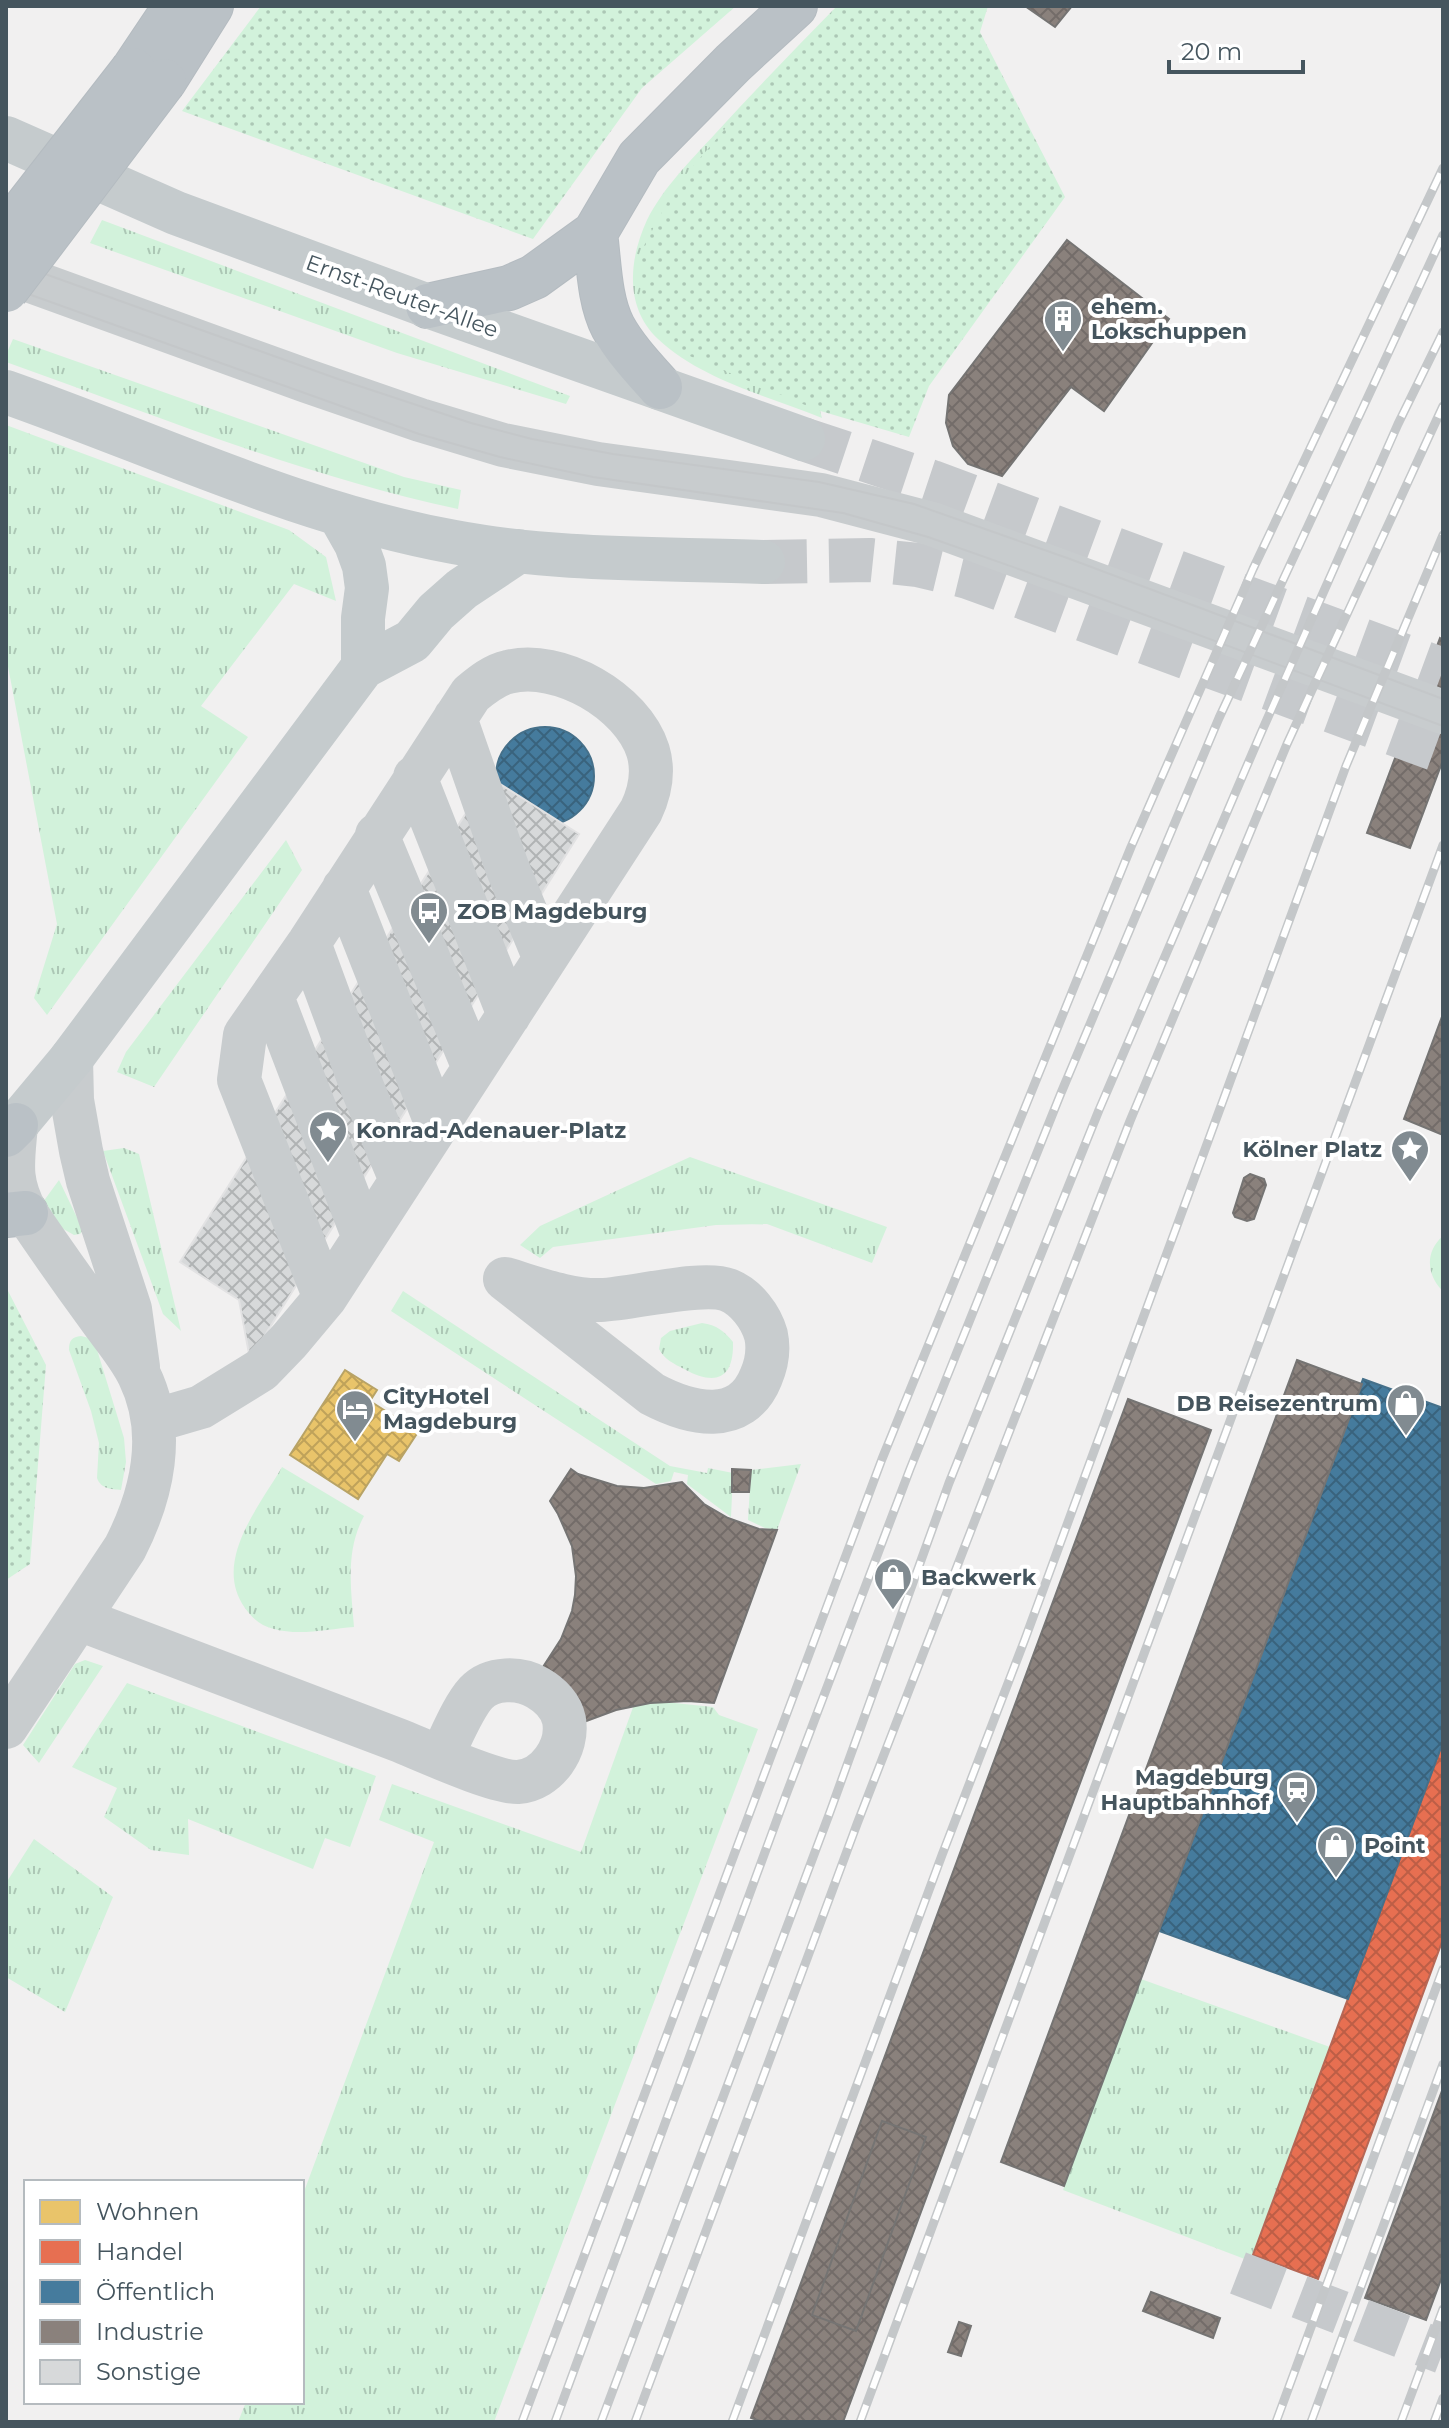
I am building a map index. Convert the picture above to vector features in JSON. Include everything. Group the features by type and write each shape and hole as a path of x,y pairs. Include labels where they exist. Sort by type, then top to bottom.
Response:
{"highway":[{"path":"6,290 149,75 176,6"},
{"path":"6,233 211,6"},
{"path":"428,306 509,288 534,277 595,233 639,158 733,63 795,6"},
{"path":"595,233 605,303 612,325 627,349 660,387"}],"main road":[{"name":"Ernst-Reuter-Allee","path":"6,138 176,213 803,439"},
{"path":"6,392 269,491 339,514 455,542 519,551 592,556 763,562"},
{"path":"339,514 364,566 367,588 363,618 363,667"},
{"path":"9,1129 71,1059 363,667 412,641 436,612 462,589 519,551"}],"street":[{"path":"6,272 307,381 503,445 598,464 821,495 904,516 983,542 1443,712"},
{"path":"153,1421 201,1407 261,1370 325,1298 641,811 651,777 649,752 626,715 601,694 573,679 537,670 507,672 471,694 309,943 245,1035 239,1080 325,1298"},
{"path":"455,718 507,867 545,959"},
{"path":"415,777 509,1015"},
{"path":"377,835 474,1068"},
{"path":"344,888 437,1125"},
{"path":"309,943 362,1087 401,1180"},
{"path":"272,997 364,1238"},
{"path":"6,1727 125,1548 142,1510 152,1474 153,1421 138,1373 130,1309 88,1181 72,1100 71,1059"},
{"path":"9,1129 67,1163 88,1181"},
{"path":"9,1129 12,1177 17,1196 16,1214 138,1373"},
{"path":"505,1279 570,1297 600,1300 704,1287 727,1289 743,1299 756,1314 768,1343 762,1374 747,1400 709,1413 679,1408 652,1394 505,1279"},
{"path":"79,1619 441,1757"}],"green space":[{"path":"261,6 736,6 642,88 533,239 182,111"},
{"path":"837,6 855,6 814,388 822,418 736,386 675,353 647,326 639,312 633,282 641,235 669,186 745,101"},
{"path":"842,6 988,6 980,32 1065,197 929,386 909,437 817,410 685,354 642,310 638,257 676,186 756,93"},
{"path":"102,220 570,396 566,404 397,353 90,243"},
{"path":"13,339 404,477 461,490 458,509 286,462 6,362"},
{"path":"6,425 289,530 326,557 336,601 294,584 201,706 248,737 47,1015 34,998 57,924 6,656"},
{"path":"286,840 302,870 154,1087 117,1072 126,1052"},
{"path":"124,1148 139,1154 181,1331 163,1314 103,1151"},
{"path":"690,1157 887,1227 872,1263 767,1224 716,1225 553,1247 540,1258 520,1245 540,1226"},
{"path":"59,1180 83,1230 80,1234 74,1235 58,1226 43,1202"},
{"path":"1443,1236 1443,1291 1433,1278 1430,1263 1433,1249"},
{"path":"6,1287 46,1365 30,1564 6,1580"},
{"path":"403,1291 670,1466 707,1473 708,1468 733,1473 731,1517 687,1484 688,1475 674,1472 671,1481 656,1484 391,1311"},
{"path":"702,1323 720,1329 733,1342 730,1365 726,1372 713,1378 695,1374 670,1361 659,1349 661,1338 670,1331"},
{"path":"81,1336 95,1343 124,1438 126,1462 121,1490 104,1486 97,1478 99,1443 69,1350 72,1340"},
{"path":"801,1464 777,1530 748,1520 751,1470"},
{"path":"282,1467 364,1516 352,1556 354,1627 304,1632 269,1628 251,1615 236,1590 234,1572 242,1535"},
{"path":"85,1660 103,1666 39,1763 23,1745 75,1664"},
{"path":"127,1683 376,1776 350,1847 325,1838 313,1869 188,1819 189,1855 151,1850 104,1817 117,1788 72,1767"},
{"path":"636,1699 713,1707 719,1715 758,1729 494,2422 238,2422 245,2404 304,2404 304,2192 434,1842 379,1820 392,1784 581,1852"},
{"path":"34,1839 113,1897 65,2012 6,1977 6,1883"},
{"path":"1141,1979 1330,2047 1250,2261 1063,2190"}],"building: Wohnen":[{"name":"CityHotel Magdeburg","path":"345,1370 377,1390 370,1401 418,1432 399,1461 387,1454 358,1499 290,1455"}],"building: Handel":[{"path":"1443,1742 1443,1939 1318,2279 1253,2255"}],"building: Öffentlich":[{"path":"545,727 564,730 580,741 591,757 594,776 591,795 580,811 564,822 545,825 526,822 510,811 499,795 496,776 499,757 510,741 526,730"},
{"path":"1363,1379 1443,1408 1443,1742 1348,1999 1159,1931"}],"building: Industrie":[{"path":"1025,6 1072,6 1055,27"},
{"name":"ehem. Lokschuppen","path":"1067,240 1169,319 1104,411 1071,387 1002,476 968,464 953,446 946,423 949,395"},
{"path":"1440,638 1443,640 1443,760 1410,848 1367,833"},
{"path":"1443,1014 1443,1135 1404,1119"},
{"path":"1250,1174 1264,1179 1266,1185 1254,1219 1247,1221 1235,1217 1233,1213 1244,1178"},
{"path":"1297,1360 1362,1384 1064,2186 1001,2162"},
{"path":"1128,1399 1211,1430 843,2422 763,2422 751,2418","holes":["882,2121 926,2137 856,2331 812,2315"]},
{"path":"571,1469 617,1486 644,1488 682,1482 704,1504 728,1518 759,1529 777,1530 714,1703 650,1703 616,1710 581,1723 543,1667 561,1639 575,1595 572,1546 550,1501"},
{"path":"732,1469 751,1470 749,1492 732,1492"},
{"path":"1443,2088 1443,2274 1426,2320 1365,2298"},
{"path":"882,2121 926,2137 856,2331 812,2315"},
{"path":"1151,2292 1220,2318 1213,2338 1143,2311"},
{"path":"959,2322 971,2326 961,2356 948,2352"}],"building: Sonstige":[{"path":"489,777 579,834 250,1359 239,1300 180,1262"}],"tunnel":[{"path":"803,439 932,482 1443,670"},
{"path":"763,562 870,560 918,565 968,577 1443,752"},
{"path":"1238,2273 1443,2352"}],"tram line":[{"path":"6,260 338,379 471,423 532,439 613,454 819,482 914,504 1443,699"},
{"path":"6,286 419,434 500,457 593,477 843,513 928,537 1443,726"}],"railway":[{"path":"522,2422 882,1459 1131,847 1253,569 1443,168"},
{"path":"555,2422 786,1795 910,1469 1061,1093 1219,718 1443,235"},
{"path":"601,2422 830,1812 949,1483 1099,1110 1261,733 1398,424 1443,332"},
{"path":"635,2422 857,1824 1130,1121 1287,744 1443,406"},
{"path":"732,2422 1025,1639 1346,766 1443,535"},
{"path":"860,2422 1443,845"},
{"path":"1276,2422 1443,1969"},
{"path":"1311,2422 1443,2064"},
{"path":"1401,2422 1443,2309"},
{"path":"1434,2422 1443,2398"}],"place":[{"name":"ehem. Lokschuppen","path":"1063,353"},
{"name":"ZOB Magdeburg","path":"429,945"},
{"name":"Konrad-Adenauer-Platz","path":"328,1164"},
{"name":"Kölner Platz","path":"1410,1183"},
{"name":"DB Reisezentrum","path":"1406,1437"},
{"name":"CityHotel Magdeburg","path":"355,1443"},
{"name":"Backwerk","path":"893,1611"},
{"name":"Magdeburg Hauptbahnhof","path":"1297,1824"},
{"name":"Point","path":"1336,1879"}]}
